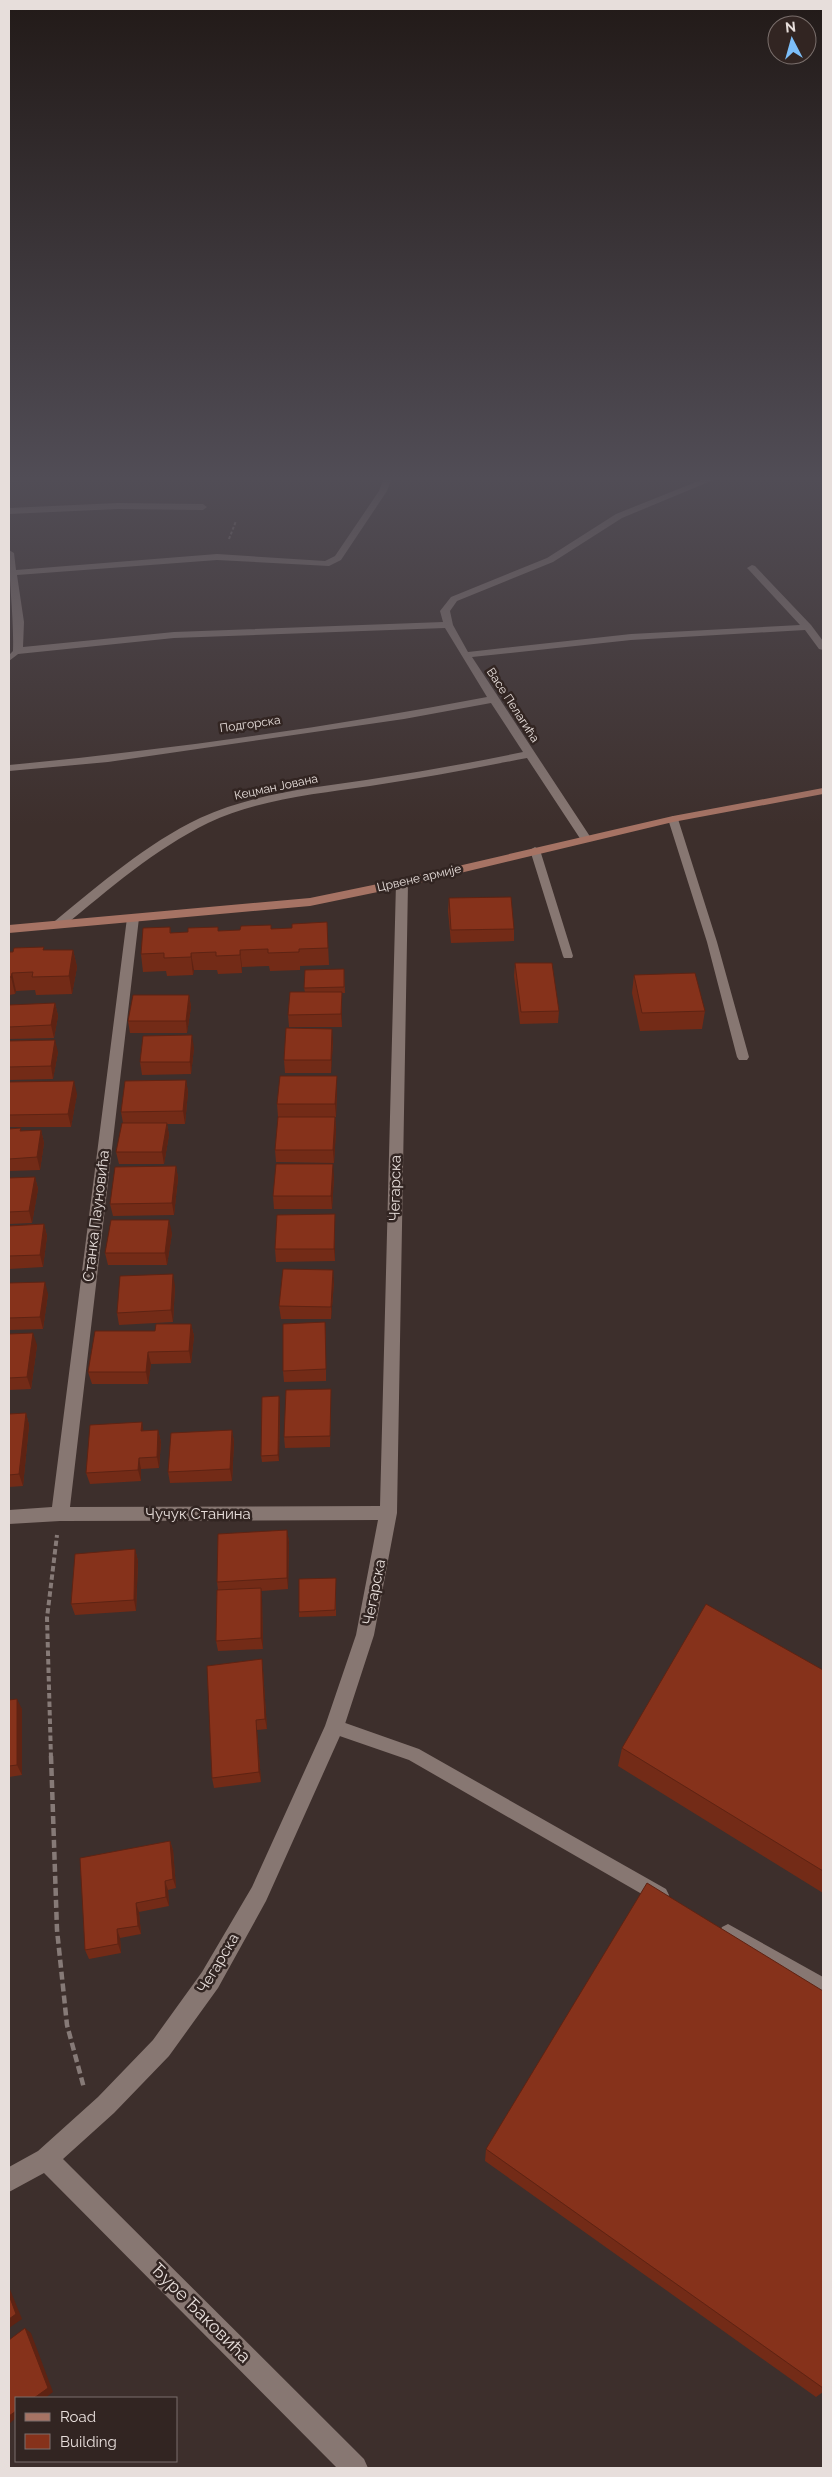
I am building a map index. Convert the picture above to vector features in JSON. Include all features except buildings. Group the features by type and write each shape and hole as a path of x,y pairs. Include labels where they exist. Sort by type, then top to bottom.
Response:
{"main road":[{"name":"Црвене армије","path":"9,929 287,905 402,883 535,850 673,819 823,791"}],"street":[{"path":"16,594 19,622 18,651 174,635 448,625 445,611 454,599 467,594"},
{"path":"776,594 808,627 823,647"},
{"name":"Васе Пелагића","path":"448,625 494,699 586,838"},
{"path":"466,655 631,637 808,627"},
{"name":"Подгорска","path":"9,768 118,757 404,716 494,699"},
{"name":"Кецман Јована","path":"59,924 123,871 163,843 206,820 234,809 282,798 530,754"},
{"name":"Чегарска","path":"9,2180 46,2159 92,2118 161,2048 210,1980 258,1894 334,1727 365,1635 378,1580 388,1513 402,883"},
{"name":"Станка Пауновића","path":"60,1514 133,918"},
{"name":"Чучук Станина","path":"9,1517 60,1514 388,1513"},
{"name":"Ђуре Ђаковића","path":"46,2159 355,2468"}],"lane":[{"path":"9,659 18,651"},
{"path":"673,819 712,942 743,1057"},
{"path":"535,850 568,956"},
{"path":"334,1727 413,1754 678,1904"},
{"path":"712,1924 823,1987"}],"path":[{"path":"60,1514 47,1618 57,1930 67,2025 92,2118"}]}
